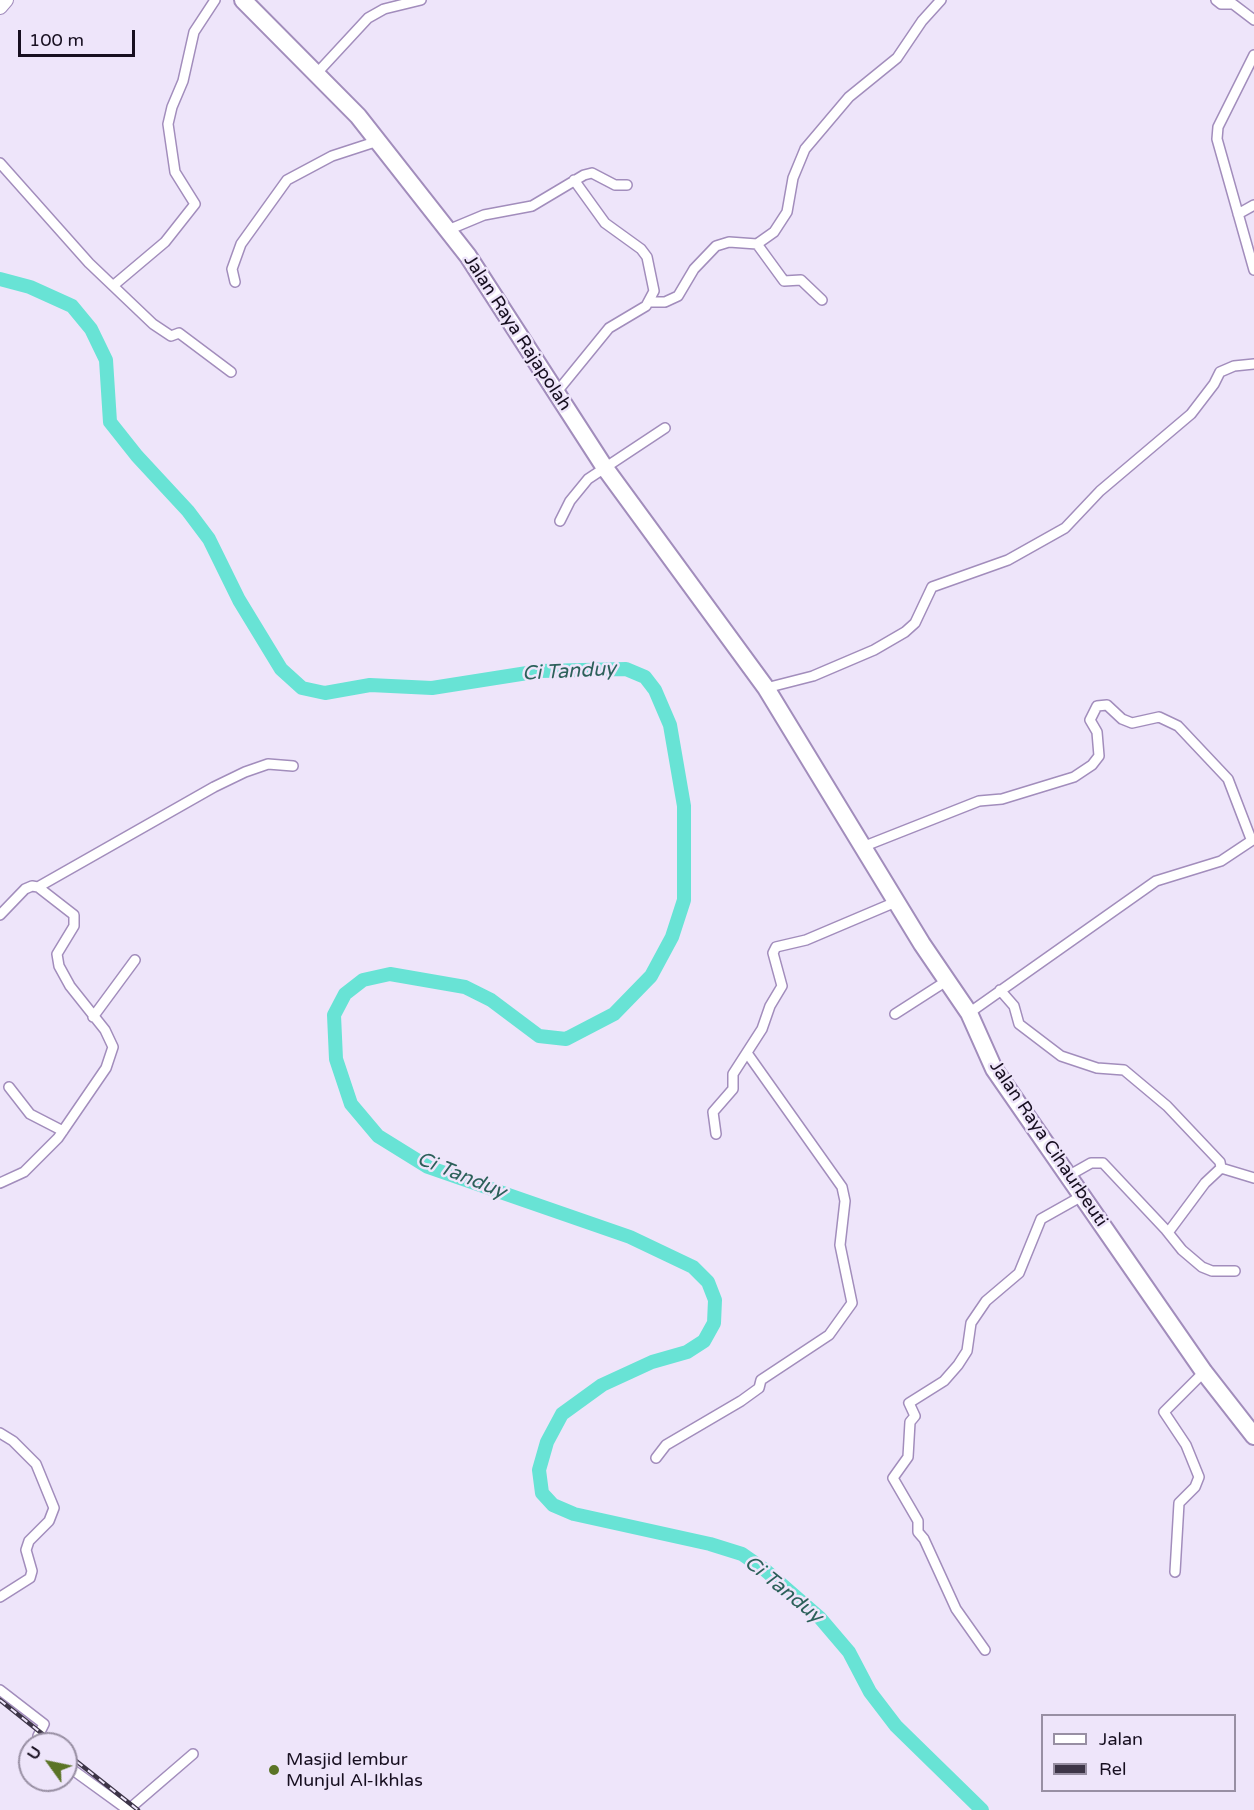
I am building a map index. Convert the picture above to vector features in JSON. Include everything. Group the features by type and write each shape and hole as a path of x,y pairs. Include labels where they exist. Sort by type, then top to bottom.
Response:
{"highway":[{"name":"Jalan Raya Rajapolah","path":"243,0 318,72 378,141 468,256 606,469 766,688"},
{"name":"Jalan Raya Cihaurbeuti","path":"766,688 865,846 922,944 969,1012 994,1069 1204,1372 1254,1436"}],"main road":[{"path":"0,7 6,0"}],"street":[{"path":"114,285 165,242 195,204 175,172 168,124 172,106 183,81 194,32 215,0"},
{"path":"318,72 368,18 384,9 421,0"},
{"path":"649,302 665,302 678,296 694,269 716,246 729,242 757,244 774,232 782,223 798,164 805,149 824,123 849,97 897,58 922,21 941,0"},
{"path":"1216,0 1221,4 1235,5 1254,20"},
{"path":"1254,55 1217,133 1217,144 1254,270"},
{"path":"236,282 232,269 241,244 287,180 332,156 378,141"},
{"path":"0,164 89,264 164,333 171,336 179,333 231,372"},
{"path":"448,230 484,215 532,206 573,180 592,173 615,185 627,185"},
{"path":"556,393 609,328 649,302 654,291 647,257 641,249 605,223 573,180"},
{"path":"1238,214 1254,206"},
{"path":"757,244 784,281 801,280 822,300"},
{"path":"766,688 813,676 874,651 915,623 932,587 1008,560 1065,528 1101,491 1191,414 1214,384 1220,372 1234,366 1254,364"},
{"path":"560,521 579,489 588,479 665,428"},
{"path":"865,846 979,801 1002,800 1074,777 1092,765 1099,756 1097,732 1090,720 1097,706 1107,705 1122,719 1132,723 1159,717 1178,726 1228,778 1253,839 1221,861 1156,881 969,1012"},
{"path":"38,887 244,772 268,764 293,766"},
{"path":"0,915 25,888 32,886 38,887 76,918 57,958 70,986 109,1037 113,1047 112,1057 63,1131 24,1172 0,1183"},
{"path":"716,1134 713,1112 733,1089 733,1074 762,1029 770,1006 782,986 773,953 776,947 806,940 898,901"},
{"path":"93,1017 135,960"},
{"path":"895,1014 948,980"},
{"path":"999,990 1014,1006 1019,1024 1062,1056 1096,1068 1124,1070 1167,1106 1220,1162 1221,1168"},
{"path":"656,1458 666,1444 744,1399 759,1388 761,1380 832,1332 852,1303 840,1245 844,1201 842,1187 747,1053"},
{"path":"9,1087 30,1114 63,1131"},
{"path":"1068,1176 1091,1163 1103,1163 1182,1250 1202,1267 1212,1271 1235,1271"},
{"path":"1221,1168 1254,1178"},
{"path":"1166,1230 1170,1230 1205,1183 1221,1168"},
{"path":"985,1650 956,1609 924,1539 918,1532 918,1521 892,1478 908,1457 910,1422 915,1416 909,1403 944,1381 958,1365 967,1351 971,1323 986,1301 1019,1273 1041,1219 1082,1196"},
{"path":"1175,1572 1179,1503 1195,1487 1199,1478 1186,1445 1164,1412 1204,1372"},
{"path":"0,1433 13,1441 36,1464 54,1508 50,1521 29,1541 26,1550 32,1571 30,1578 0,1597"},
{"path":"0,1690 44,1724 40,1732"},
{"path":"78,1775 128,1810 193,1754"}],"waterway":[{"name":"Ci Tanduy","path":"0,279 30,287 72,306 91,329 106,360 110,422 137,456 188,511 209,539 239,600 281,669 302,688 325,693 370,685 432,688 540,671 626,669 645,677 655,690 670,725 684,806 684,900 672,937 651,976 614,1014 566,1039 539,1036 491,1000 465,987 390,974 363,980 345,994 334,1015 336,1059 351,1104 378,1136 428,1167 630,1237 693,1267 708,1282 715,1300 714,1323 704,1341 687,1352 652,1362 602,1385 562,1414 547,1442 539,1470 542,1493 553,1505 574,1514 710,1544 742,1554 765,1570 820,1618 849,1652 870,1692 896,1726 982,1810"}],"railway":[{"path":"0,1700 40,1732"},
{"path":"78,1762 138,1810"}],"place":[{"name":"Masjid lembur Munjul Al-Ikhlas","path":"274,1770"}]}
